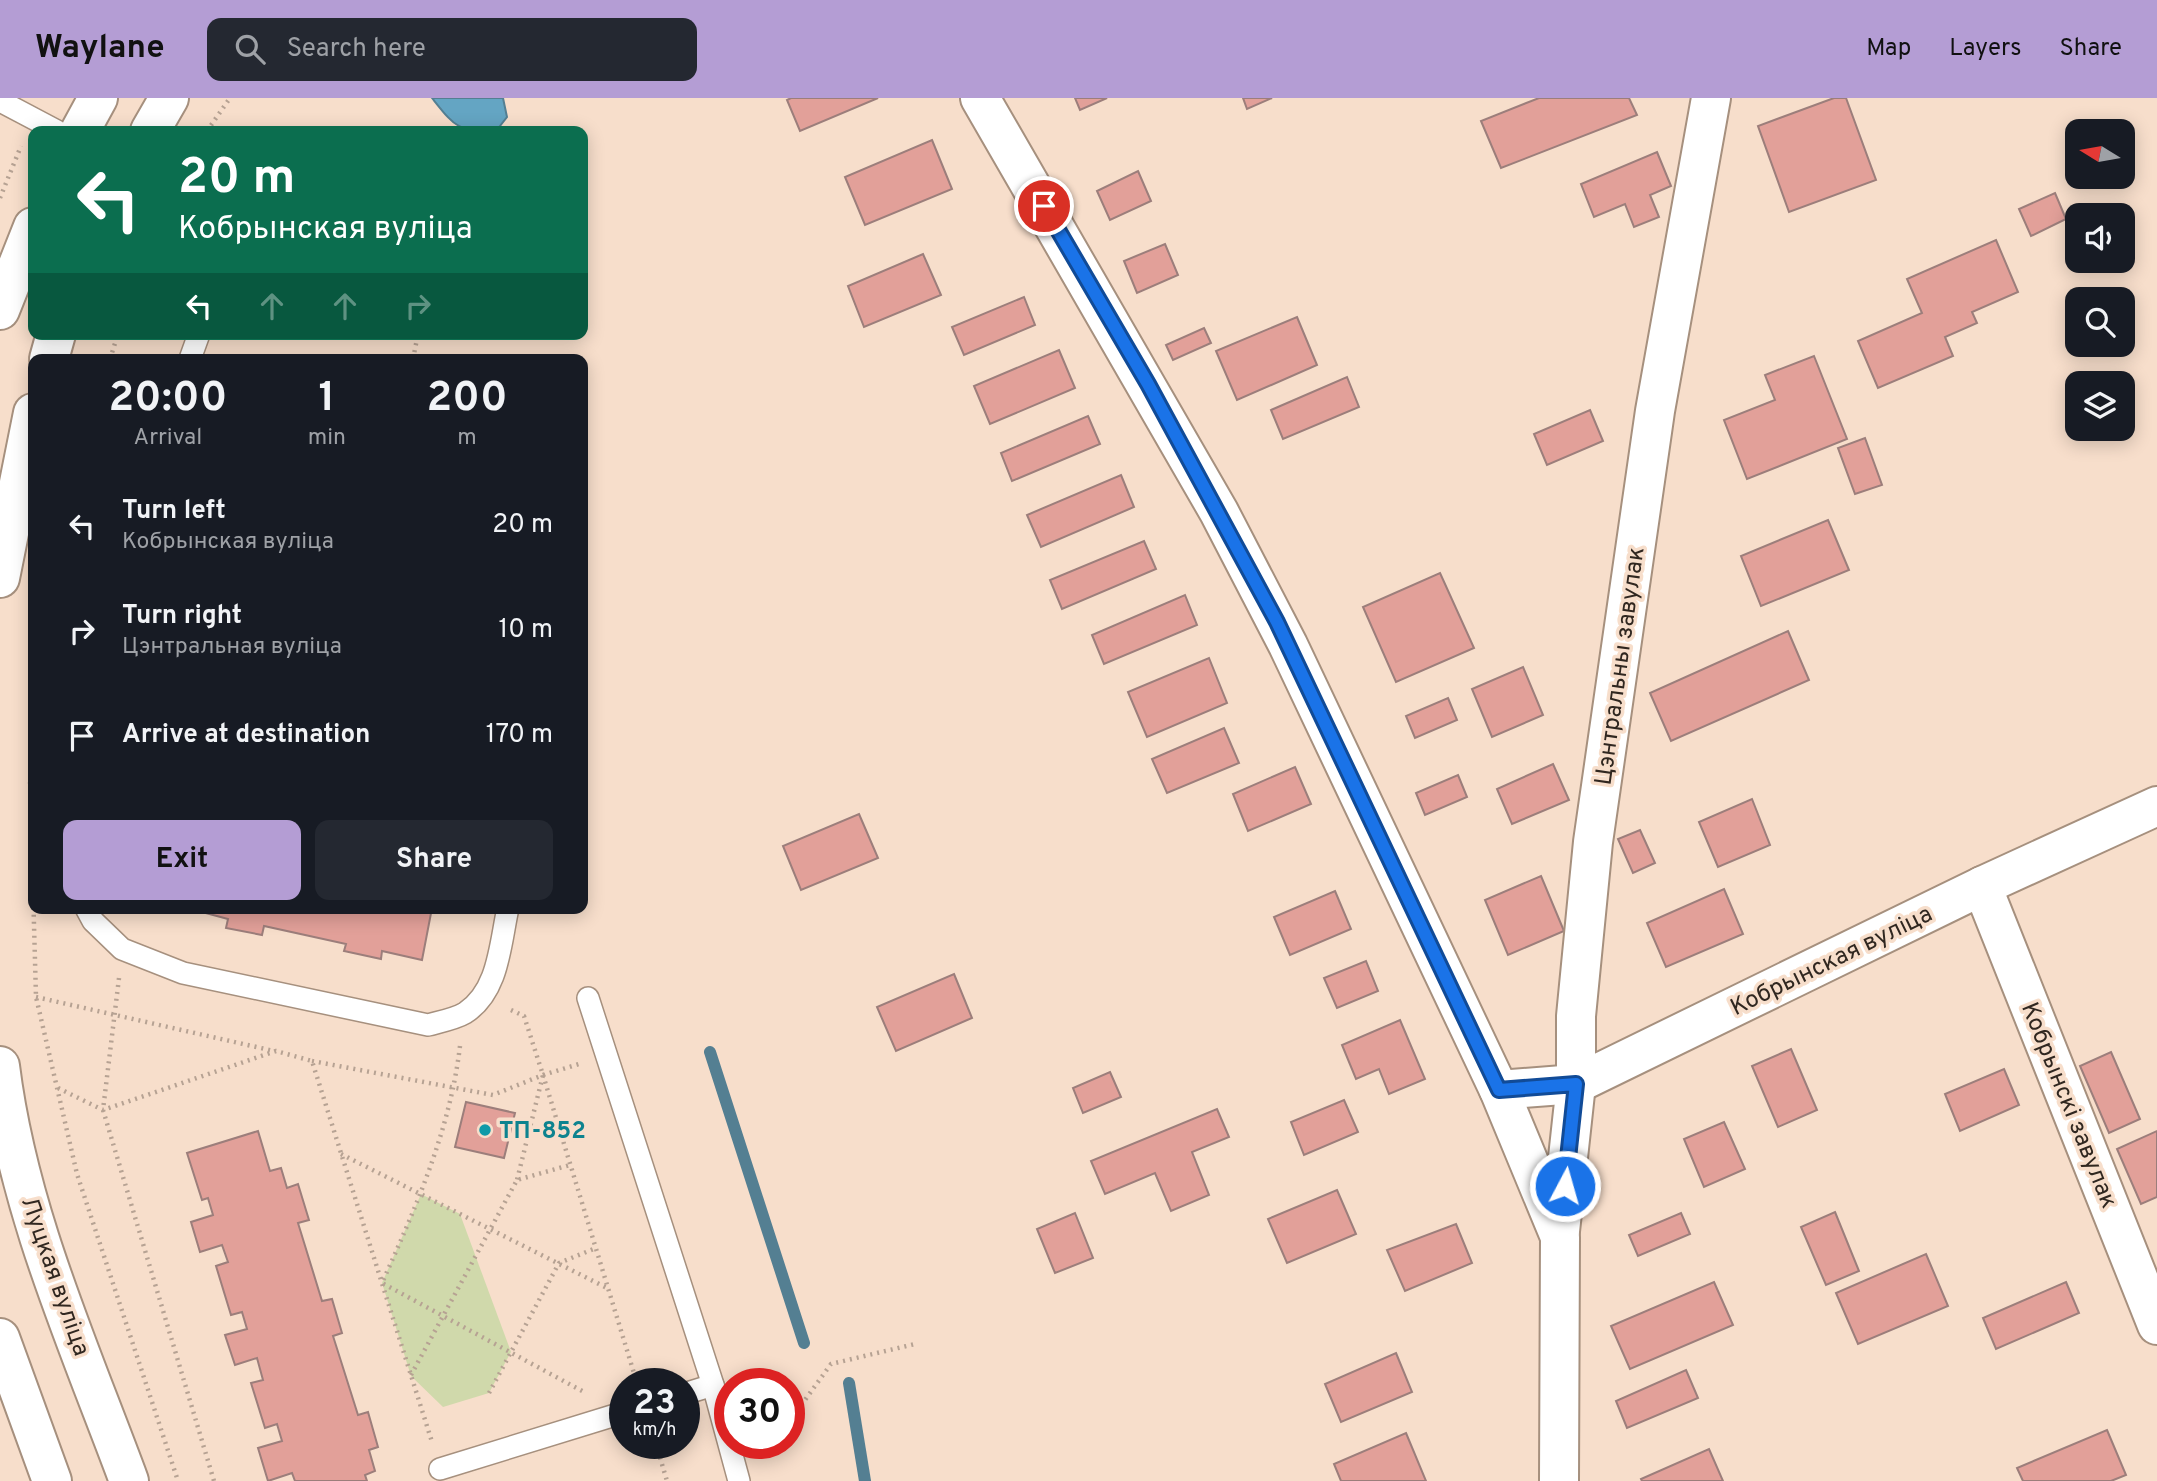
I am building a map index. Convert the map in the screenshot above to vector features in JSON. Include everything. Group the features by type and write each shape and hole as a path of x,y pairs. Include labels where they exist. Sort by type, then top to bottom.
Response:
{"street":[{"path":"83,126 98,98"},
{"path":"153,126 169,98"},
{"path":"980,98 1219,512 1288,645 1499,1090 1560,1237"},
{"name":"Цэнтральны завулак","path":"1559,1481 1560,1237 1576,1084 1576,1016 1593,842 1655,411 1711,98"},
{"path":"0,310 28,240"},
{"path":"0,578 28,438"},
{"name":"Кобрынская вуліца","path":"1499,1090 1576,1084 1982,886 2157,806"},
{"name":"Кобрынскі завулак","path":"1982,886 2157,1325"},
{"name":"Луцкая вуліца","path":"0,1066 7,1120 39,1238 129,1481"},
{"path":"0,1338 52,1481"}],"lane":[{"path":"0,101 48,126"},
{"path":"89,914 122,949 183,973 428,1025 464,1013 482,997 493,979 507,914"},
{"path":"588,998 713,1385 739,1481"},
{"path":"700,1389 713,1385"},
{"path":"440,1469 609,1417"}],"path":[{"path":"211,126 230,98"},
{"path":"34,914 36,997 77,1174 178,1481"},
{"path":"122,949 103,1110 214,1481"},
{"path":"36,997 312,1061 493,1096 543,1075 606,1056"},
{"path":"482,997 524,1016 632,1368"},
{"path":"382,1283 421,1194 455,1088 464,1013"},
{"path":"57,1088 103,1110 276,1051"},
{"path":"312,1061 440,1469"},
{"path":"411,1376 517,1180 543,1075"},
{"path":"341,1154 608,1288"},
{"path":"517,1180 570,1165"},
{"path":"489,1393 559,1263 596,1248"},
{"path":"382,1283 591,1395"},
{"path":"805,1400 831,1364 915,1344"},
{"path":"660,1459 667,1481"}],"green space":[{"path":"421,1194 460,1214 511,1352 489,1393 443,1407 411,1376 382,1283"}],"water":[{"path":"432,98 503,98 507,117 500,126 458,126"}],"building":[{"path":"878,98 800,131 787,100"},
{"path":"1075,98 1107,98 1080,110"},
{"path":"1243,98 1272,98 1247,109"},
{"path":"1539,98 1629,98 1637,115 1501,168 1481,121"},
{"path":"1834,98 1846,98 1876,180 1789,212 1758,126"},
{"path":"932,140 952,189 865,225 845,177"},
{"path":"1657,152 1671,186 1650,195 1659,217 1634,227 1625,204 1594,217 1581,184"},
{"path":"1138,171 1151,201 1110,220 1097,191"},
{"path":"2055,193 2065,219 2031,236 2019,209"},
{"path":"1996,240 2018,292 1972,312 1977,323 1945,337 1953,356 1878,388 1858,341 1922,313 1907,279"},
{"path":"1165,244 1178,275 1137,293 1124,261"},
{"path":"923,254 941,295 864,327 848,286"},
{"path":"1024,297 1035,325 964,355 952,327"},
{"path":"1297,317 1317,365 1237,400 1216,351"},
{"path":"1204,328 1211,343 1173,360 1166,345"},
{"path":"1059,350 1075,388 990,424 974,386"},
{"path":"1814,356 1847,439 1747,479 1724,420 1775,400 1765,375"},
{"path":"1347,377 1359,407 1283,439 1271,410"},
{"path":"1590,410 1603,441 1547,465 1534,434"},
{"path":"1088,416 1100,444 1012,481 1001,453"},
{"path":"1865,438 1882,485 1855,494 1838,448"},
{"path":"1121,475 1134,507 1041,547 1027,515"},
{"path":"1828,520 1849,570 1761,606 1741,556"},
{"path":"1144,541 1156,569 1062,609 1050,580"},
{"path":"1440,573 1474,648 1396,682 1363,607"},
{"path":"1185,595 1197,625 1104,664 1092,635"},
{"path":"1788,631 1809,680 1671,741 1650,693"},
{"path":"1209,658 1227,703 1147,737 1128,692"},
{"path":"1523,667 1543,715 1492,737 1472,689"},
{"path":"1448,698 1457,720 1415,738 1406,716"},
{"path":"1224,728 1239,763 1167,793 1152,759"},
{"path":"1553,764 1569,800 1512,824 1497,789"},
{"path":"1295,767 1311,804 1248,831 1233,794"},
{"path":"1458,775 1467,797 1425,815 1416,793"},
{"path":"1752,799 1770,845 1718,867 1699,822"},
{"path":"859,814 878,858 801,890 783,846"},
{"path":"1640,830 1655,863 1633,873 1618,839"},
{"path":"1541,876 1564,931 1508,955 1485,900"},
{"path":"1724,889 1743,934 1666,967 1647,923"},
{"path":"1335,891 1351,929 1290,955 1274,917"},
{"path":"209,914 431,914 422,960 382,951 381,959 344,951 346,944 264,926 262,935 226,928 228,919"},
{"path":"1366,961 1378,991 1337,1008 1324,978"},
{"path":"954,974 972,1018 896,1051 877,1007"},
{"path":"1400,1020 1425,1079 1389,1094 1379,1069 1356,1079 1342,1045"},
{"path":"1791,1049 1817,1110 1778,1127 1752,1066"},
{"path":"2111,1052 2140,1119 2109,1133 2080,1066"},
{"path":"2004,1069 2019,1105 1960,1131 1945,1094"},
{"path":"1110,1072 1121,1097 1083,1113 1073,1088"},
{"path":"1344,1100 1358,1132 1304,1155 1291,1122"},
{"name":"ТП-852","path":"466,1102 515,1113 504,1158 455,1147"},
{"path":"1217,1109 1229,1137 1192,1152 1209,1195 1171,1211 1155,1173 1105,1194 1091,1161"},
{"path":"1724,1122 1745,1169 1704,1187 1684,1139"},
{"path":"258,1131 270,1171 281,1168 287,1188 298,1184 309,1220 298,1223 322,1301 332,1299 342,1333 333,1336 358,1415 368,1412 378,1447 369,1450 375,1471 365,1475 367,1481 295,1481 292,1473 268,1481 258,1448 282,1441 277,1424 265,1428 251,1383 263,1380 257,1358 235,1365 225,1335 247,1329 242,1312 231,1315 216,1266 228,1262 222,1245 200,1252 191,1222 213,1215 208,1198 202,1200 187,1153"},
{"path":"2157,1131 2157,1197 2141,1204 2117,1149"},
{"path":"1337,1190 1356,1234 1287,1263 1268,1219"},
{"path":"1835,1212 1859,1271 1826,1285 1801,1227"},
{"path":"1075,1213 1093,1258 1055,1273 1037,1229"},
{"path":"1681,1213 1690,1234 1638,1256 1629,1235"},
{"path":"1456,1224 1472,1263 1405,1291 1387,1250"},
{"path":"1926,1254 1948,1306 1858,1344 1836,1293"},
{"path":"1714,1282 1733,1325 1630,1369 1611,1326"},
{"path":"2066,1282 2079,1313 1996,1349 1983,1318"},
{"path":"1396,1353 1412,1392 1341,1422 1325,1384"},
{"path":"1686,1370 1698,1398 1627,1428 1616,1401"},
{"path":"2107,1430 2126,1475 2111,1481 2023,1481 2017,1468"},
{"path":"1406,1433 1426,1481 1341,1481 1334,1464"},
{"path":"1709,1449 1723,1481 1641,1479"}],"waterway":[{"path":"710,1052 804,1343"},
{"path":"849,1383 865,1481"}],"place":[{"name":"ТП-852","path":"485,1130"}],"route":[{"path":"1044,206 1148,384 1277,622 1499,1090 1576,1084 1565,1186"}]}
